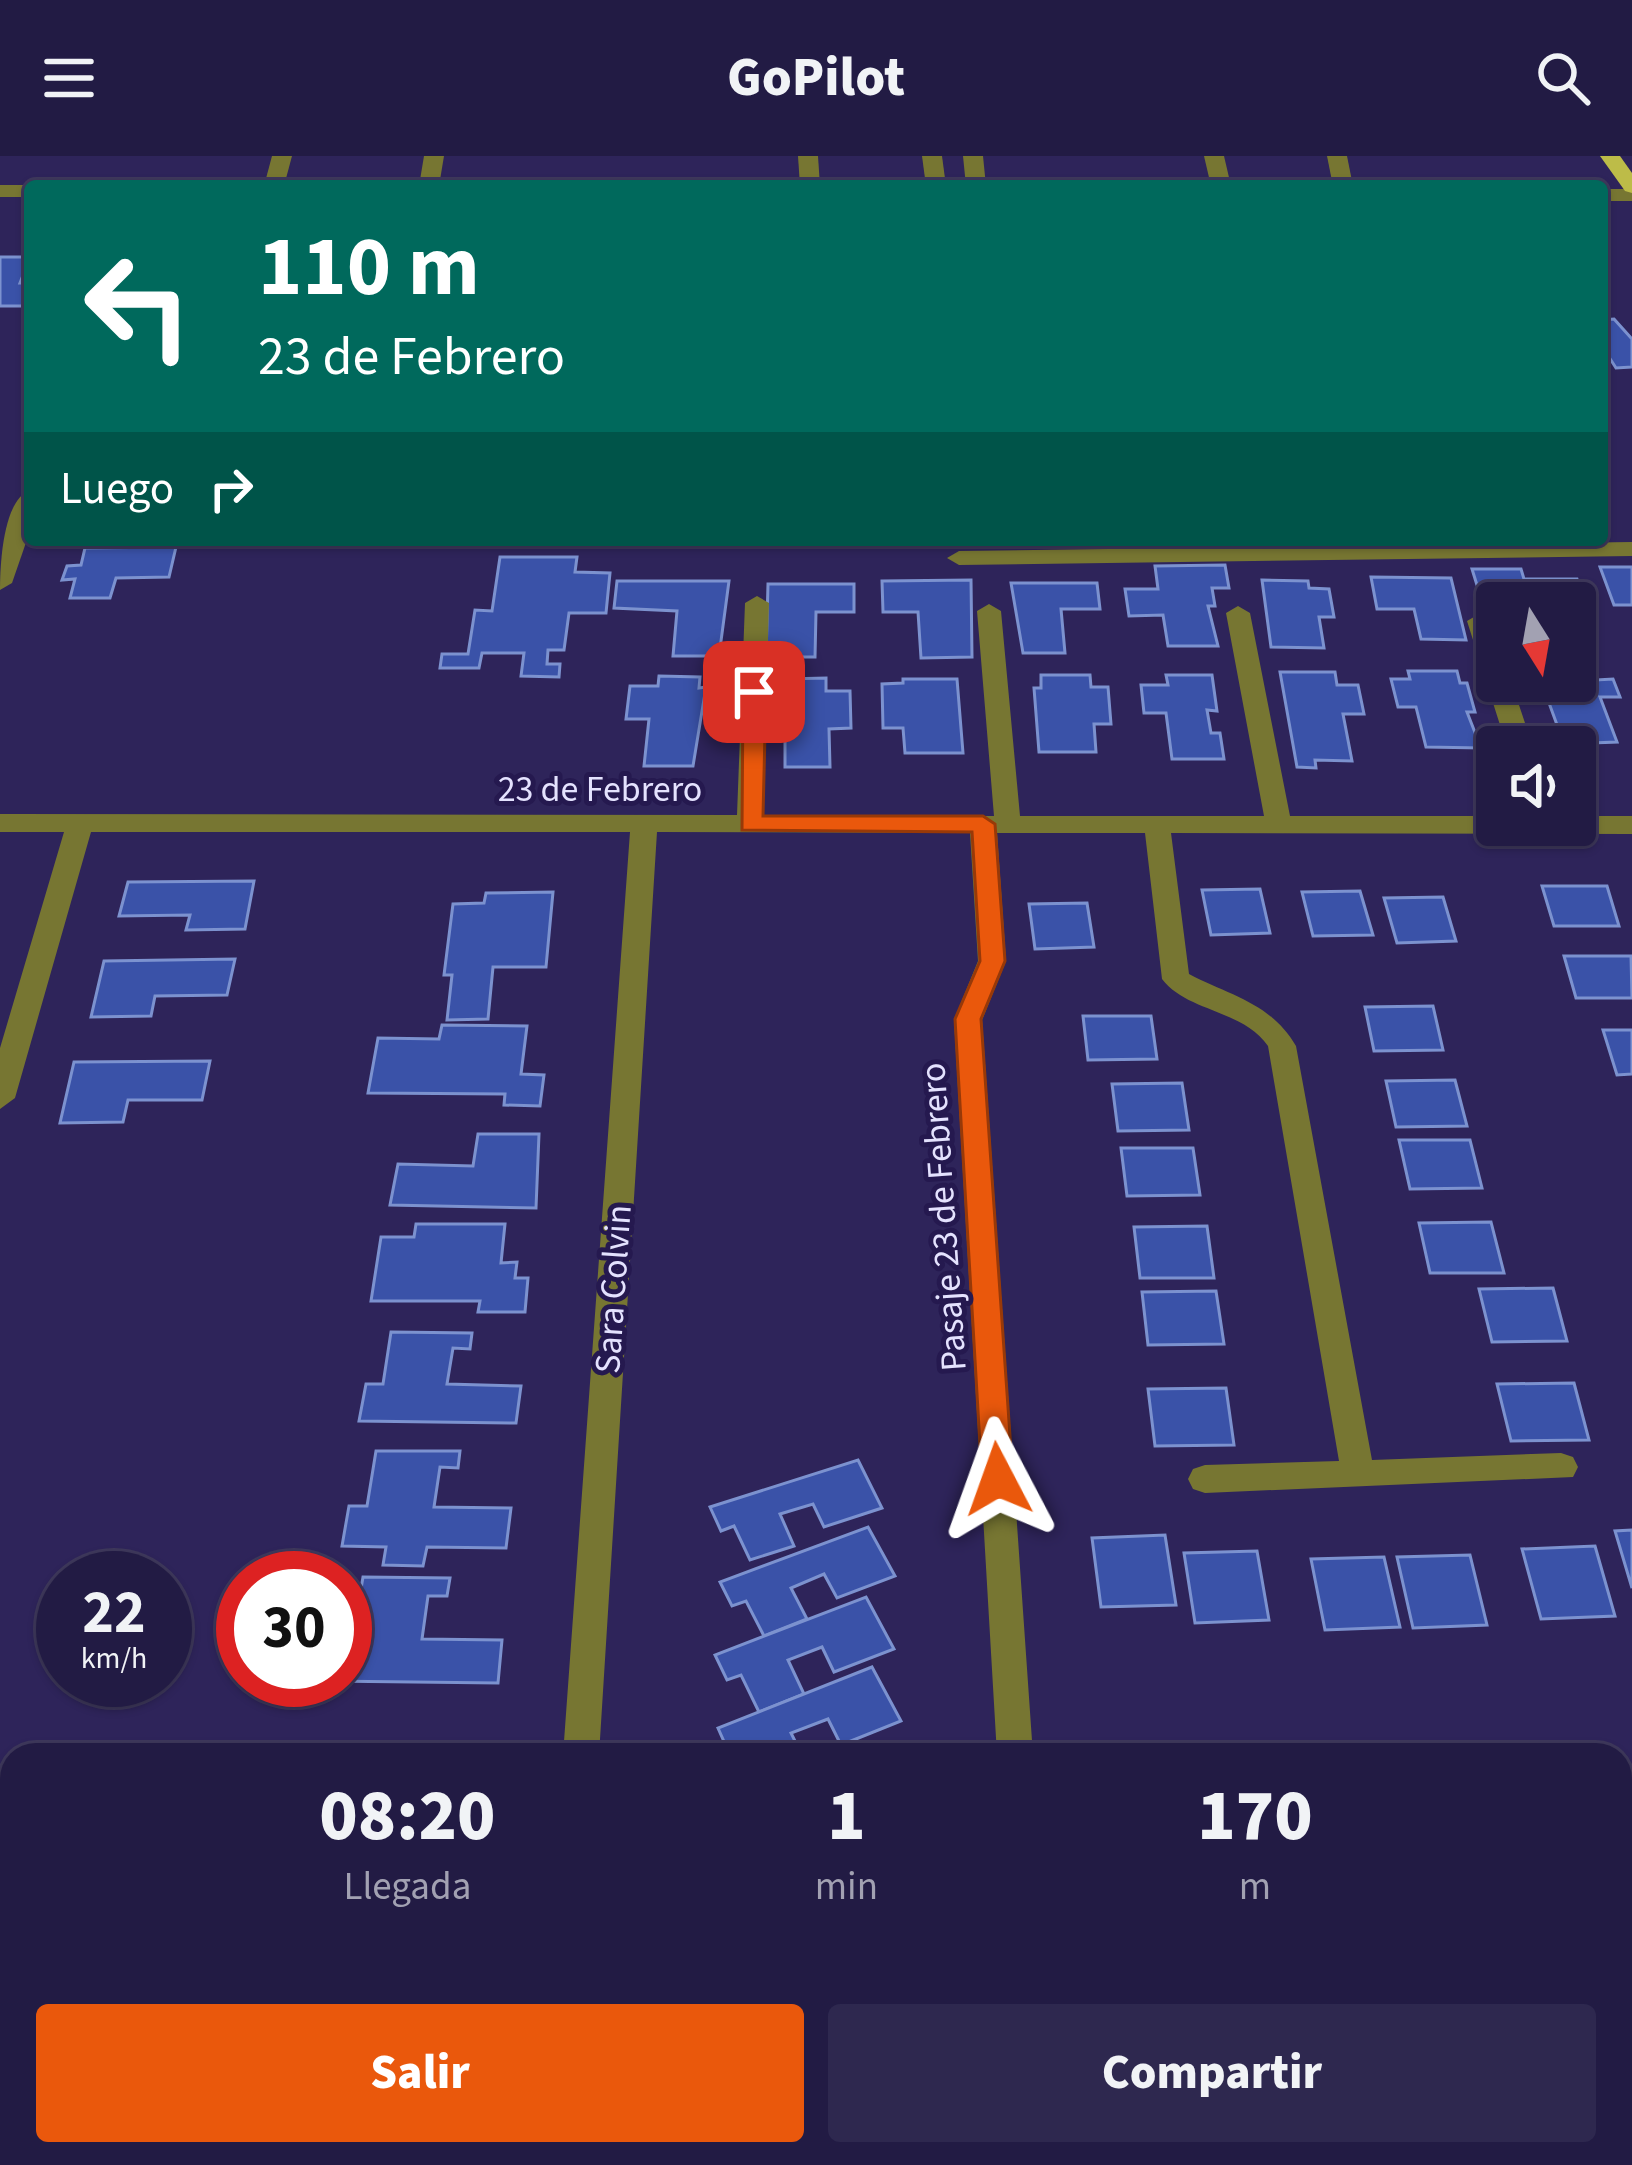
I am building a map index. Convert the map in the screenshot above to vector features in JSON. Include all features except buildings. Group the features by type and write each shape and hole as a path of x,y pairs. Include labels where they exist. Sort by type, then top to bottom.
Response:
{"main road":[{"path":"1610,156 1632,191"}],"street":[{"path":"0,583 24,514"},
{"path":"959,558 1632,549"},
{"path":"750,824 757,603"},
{"name":"Pasaje 23 de Febrero","path":"989,611 996,824 992,961 968,1019 1014,1743"},
{"path":"1238,613 1279,825"},
{"name":"23 de Febrero","path":"0,823 1632,825"},
{"path":"0,1098 80,823"},
{"name":"Sara Colvin","path":"582,1743 644,824"},
{"path":"1156,824 1176,979 1214,1001 1252,1012 1276,1031 1282,1046 1358,1474"},
{"path":"1205,1479 1561,1467"}],"route":[{"path":"754,692 750,824 983,824 992,961 968,1019 998,1479"}]}
